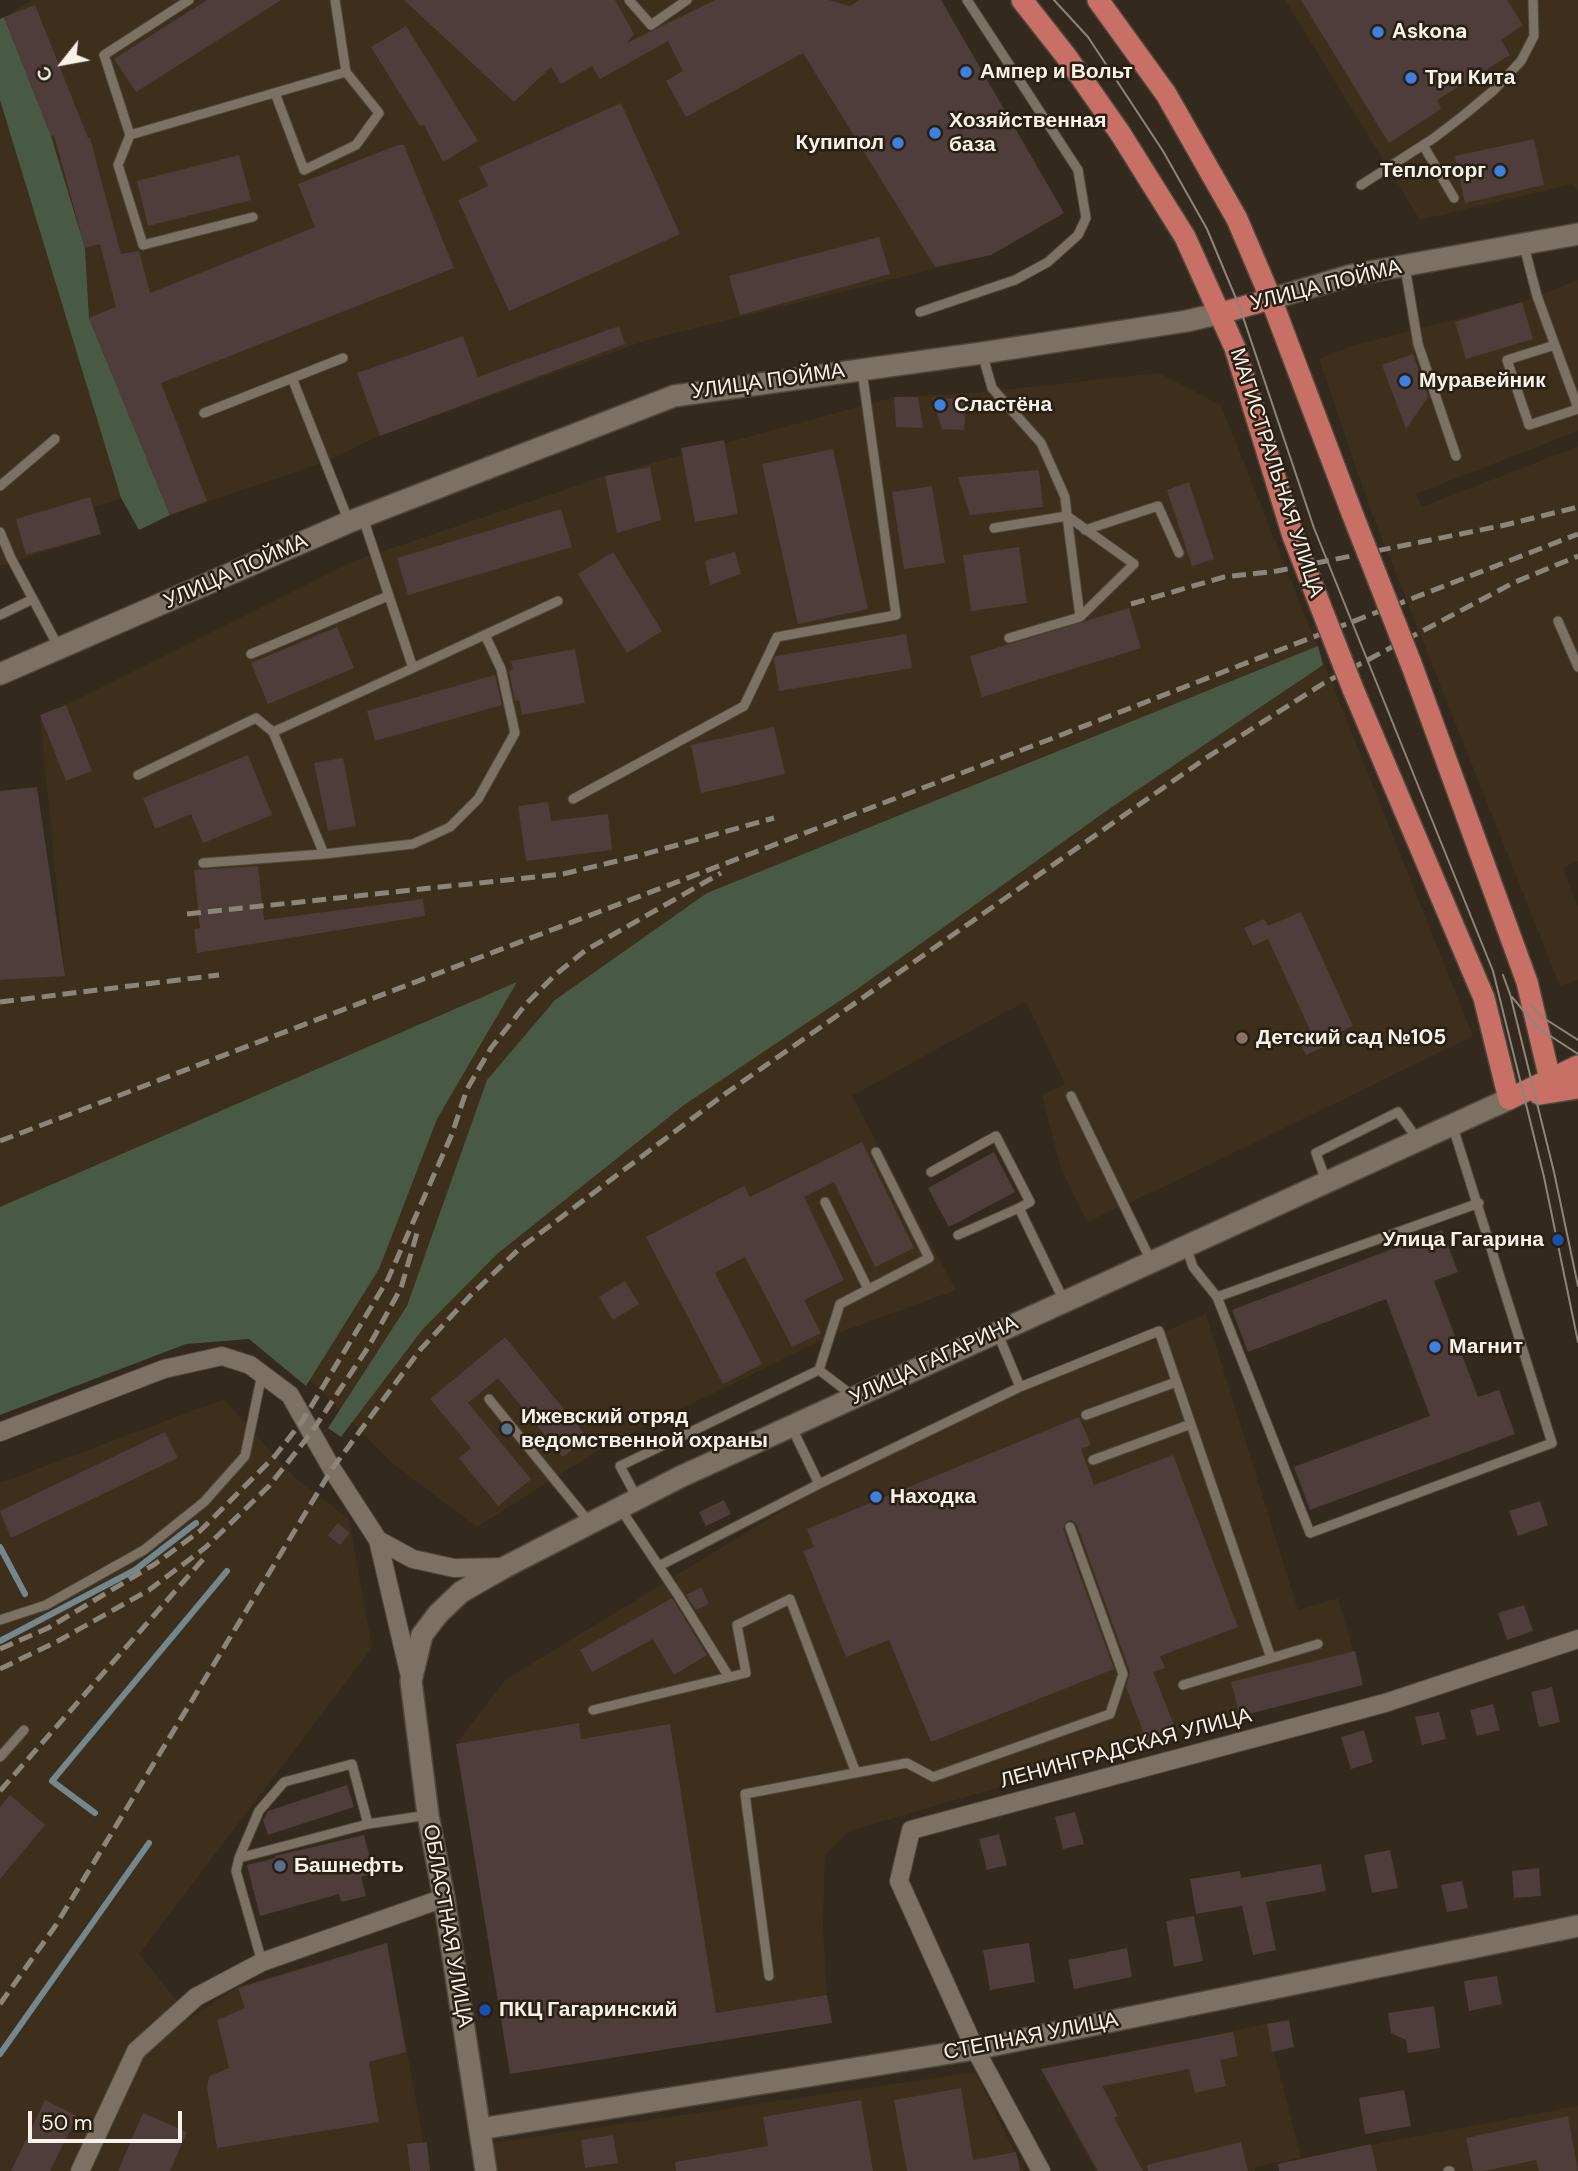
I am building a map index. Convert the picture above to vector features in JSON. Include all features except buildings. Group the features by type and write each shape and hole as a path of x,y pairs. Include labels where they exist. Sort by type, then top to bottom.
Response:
{"main road":[{"name":"МАГИСТРАЛЬНАЯ УЛИЦА","path":"1022,0 1066,56 1120,133 1185,237 1221,313 1235,348 1293,536 1353,689 1484,998 1509,1099"},
{"path":"1098,0 1152,73 1192,136 1237,219 1271,299 1412,666 1527,982 1552,1086"},
{"name":"УЛИЦА ПОЙМА","path":"1221,313 1271,299"},
{"name":"УЛИЦА ГАГАРИНА","path":"1509,1099 1552,1086 1578,1066"},
{"name":"УЛИЦА ГАГАРИНА","path":"1552,1086 1578,1088"}],"street":[{"name":"УЛИЦА ПОЙМА","path":"1271,299 1352,275 1578,234"},
{"name":"УЛИЦА ПОЙМА","path":"0,674 356,519 674,396 982,353 1187,321 1221,313"},
{"name":"УЛИЦА ГАГАРИНА","path":"411,1681 422,1635 438,1614 461,1592 505,1567 680,1476 1509,1099"},
{"path":"0,1432 164,1368 222,1356 250,1365 290,1395 332,1469 378,1540 411,1681"},
{"path":"378,1540 414,1559 454,1568 505,1567"},
{"name":"ЛЕНИНГРАДСКАЯ УЛИЦА","path":"975,2049 899,1881 911,1830 1385,1703 1578,1639"},
{"name":"ОБЛАСТНАЯ УЛИЦА","path":"411,1681 428,1815 444,1898 486,2171"},
{"path":"80,2171 136,2051 196,1997 262,1962 444,1898"},
{"name":"СТЕПНАЯ УЛИЦА","path":"480,2129 975,2049 1578,1926"},
{"path":"975,2049 1041,2171"}],"lane":[{"path":"189,0 104,55 130,135 118,165 143,245 253,217"},
{"path":"275,93 304,170 356,145 379,113 346,72 335,0"},
{"path":"629,0 651,25 687,0"},
{"path":"920,312 1015,280 1048,262 1078,236 1086,218 1078,170 967,0"},
{"path":"1361,185 1423,145 1494,90 1521,61 1534,36 1532,0"},
{"path":"130,135 346,72"},
{"path":"1423,145 1454,198"},
{"path":"1523,244 1537,296 1555,345 1578,409 1530,425 1507,360 1555,345"},
{"path":"1405,265 1418,344 1456,456"},
{"path":"982,353 992,388 1041,443 1065,497 1080,617"},
{"path":"204,413 343,358"},
{"path":"573,799 744,706 777,637 896,615 861,369"},
{"path":"292,378 356,519 388,596 413,668"},
{"path":"0,486 55,439"},
{"path":"1086,530 1158,506 1179,553"},
{"path":"994,527 1067,516 1134,564 1080,617 1009,638"},
{"path":"0,532 60,649"},
{"path":"251,654 388,596"},
{"path":"0,615 33,599"},
{"path":"273,732 558,601"},
{"path":"1558,621 1578,667"},
{"path":"203,863 413,844 450,827 478,799 515,733 501,669 485,635"},
{"path":"138,775 256,718 273,732 324,854"},
{"path":"1072,1096 1151,1261"},
{"path":"1326,1181 1316,1153 1398,1112 1418,1140"},
{"path":"1185,1245 1193,1267 1217,1297 1310,1533 1552,1443 1479,1203 1452,1125"},
{"path":"931,1172 996,1136 1030,1202 958,1235"},
{"path":"729,1677 659,1566 629,1504 620,1466 819,1370 840,1304 929,1258 876,1152"},
{"path":"825,1202 868,1289"},
{"path":"1217,1297 1479,1203"},
{"path":"1019,1208 1064,1301"},
{"path":"659,1566 819,1484 1020,1387 1159,1331 1271,1658"},
{"path":"997,1332 1020,1387"},
{"path":"819,1370 854,1397"},
{"path":"0,1620 46,1605 144,1550 204,1502 245,1456 262,1374"},
{"path":"1086,1415 1177,1382"},
{"path":"489,1399 590,1523"},
{"path":"1093,1460 1191,1424"},
{"path":"791,1426 819,1484"},
{"path":"769,1976 745,1794 906,1763 933,1777 1110,1714 1124,1674 1070,1527"},
{"path":"593,1710 746,1673 737,1625 790,1599 856,1773"},
{"path":"1183,1685 1318,1644"},
{"path":"0,1757 24,1730"},
{"path":"262,1962 236,1871 259,1811 284,1782 352,1764 368,1824"},
{"path":"239,1858 368,1824 428,1815"}],"shaded area":[{"path":"32,0 941,0 1064,213 991,255 647,340 380,436 324,462 170,515 89,318 85,248 4,17"},
{"path":"1285,0 1578,0 1578,190 1573,184 1420,220"},
{"path":"0,100 121,498 93,508 101,534 0,566"},
{"path":"1578,280 1578,431 1416,494 1422,507 1578,446 1578,861 1563,868 1578,906 1578,980 1560,986 1369,506 1319,359 1351,346 1522,302"},
{"path":"1159,373 1221,405 1473,1036 1087,1222 1061,1169 1042,1095 1065,1084 1026,1002 1005,1012 852,1096 956,1290 830,1336 604,1447 477,1527 391,1462 291,1361 253,1330 184,1333 0,1404 0,980 65,975 40,715 66,705 351,562 605,476 894,397 973,393"},
{"name":"ПКЦ Гагаринский","path":"1206,1314 1298,1610 1338,1598 1363,1685 1177,1733 1148,1744 849,1831 825,1855 823,1927 827,1995 832,2023 510,2074 456,1744 505,1680 886,1447"},
{"path":"224,1399 295,1478 349,1519 372,1648 139,1954 191,2018 237,1987 387,1943 429,2171 0,2171 0,1483"},
{"path":"1267,2024 1301,2158 1578,2106 1578,2171 1304,2171 1300,2158 1255,2167 1255,2171 1095,2171 1041,2069"},
{"path":"975,2072 1024,2171 497,2171 492,2143"}],"green space":[{"path":"4,17 51,136 85,248 89,318 170,515 139,530 121,498 0,100 0,19"},
{"path":"1318,646 1323,665 1109,809 853,992 684,1105 497,1254 422,1330 341,1437 328,1428 407,1306 487,1080 555,1000 707,893"},
{"path":"517,982 437,1119 379,1269 306,1386 249,1339 186,1344 0,1415 0,1207"}],"waterway":[{"path":"0,1641 135,1570 196,1523"},
{"path":"0,1547 25,1594"},
{"path":"95,1813 52,1781 227,1571"},
{"path":"0,2054 149,1843"}],"tram line":[{"path":"1054,0 1088,37 1163,151 1207,229 1240,308 1314,528 1493,971 1544,1177 1578,1342"},
{"path":"1503,975 1554,1172 1578,1286"},
{"path":"1512,997 1538,1028 1578,1054"},
{"path":"1530,1004 1542,1017 1578,1040"}],"railway":[{"path":"1131,604 1224,577 1277,571 1505,525 1578,507"},
{"path":"0,1141 1578,534"},
{"path":"0,2004 56,1925 332,1469 420,1350 519,1249 722,1096 1206,758 1324,683 1513,583 1578,556"},
{"path":"187,914 563,874 774,818"},
{"path":"0,1649 48,1628 155,1564 200,1531 275,1456 303,1420 388,1279 452,1134 467,1089 491,1048 526,1004 555,975 586,950 721,873"},
{"path":"0,1002 219,975"},
{"path":"0,1669 58,1641 149,1590 206,1547 269,1486 311,1433 369,1346 401,1288 417,1233"},
{"path":"0,1791 206,1556"}],"place":[{"name":"Askona","path":"1378,32"},
{"name":"Ампер и Вольт","path":"966,72"},
{"name":"Три Кита","path":"1411,78"},
{"name":"Хозяйственная база","path":"935,133"},
{"name":"Купипол","path":"898,143"},
{"name":"Теплоторг","path":"1500,171"},
{"name":"Муравейник","path":"1405,381"},
{"name":"Сластёна","path":"940,405"},
{"name":"Детский сад №105","path":"1242,1038"},
{"name":"Улица Гагарина","path":"1558,1240"},
{"name":"Магнит","path":"1435,1347"},
{"name":"Ижевский отряд ведомственной охраны","path":"507,1429"},
{"name":"Находка","path":"876,1497"},
{"name":"Башнефть","path":"280,1866"},
{"name":"ПКЦ Гагаринский","path":"485,2010"}]}
